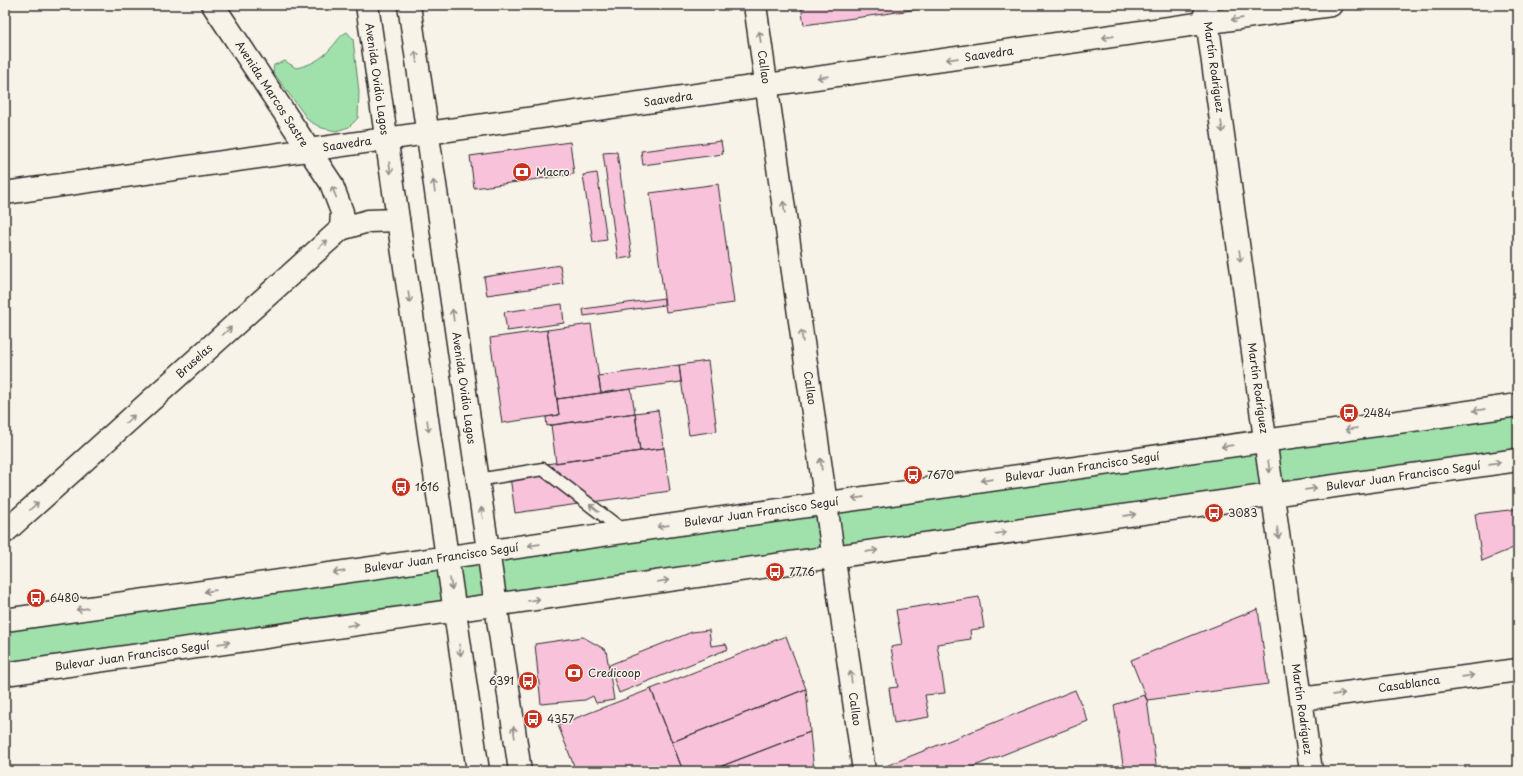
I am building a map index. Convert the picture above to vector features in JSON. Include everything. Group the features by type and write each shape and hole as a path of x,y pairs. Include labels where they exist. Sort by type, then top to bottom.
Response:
{"main road":[{"path":"197,5 240,46"},
{"name":"Avenida Marcos Sastre","path":"213,5 330,183 342,212 340,229"},
{"name":"Avenida Ovidio Lagos","path":"367,5 478,771"},
{"name":"Avenida Ovidio Lagos","path":"408,5 520,771"},
{"name":"Callao","path":"755,5 864,771"},
{"name":"Saavedra","path":"5,193 767,85 1206,14 1331,5"},
{"name":"Martín Rodríguez","path":"1206,14 1311,771"},
{"name":"Bruselas","path":"5,532 340,229 368,221 398,220"},
{"name":"Bulevar Juan Francisco Seguí","path":"5,620 1518,405"},
{"name":"Bulevar Juan Francisco Seguí","path":"5,674 1518,460"},
{"name":"Casablanca","path":"1301,699 1518,670"}],"lane":[{"path":"478,480 543,469 625,532"}],"green space":[{"path":"347,32 353,39 359,92 358,118 349,127 336,131 322,128 309,121 273,72 274,65 285,61 296,68 315,61 323,56 340,37"},
{"path":"1518,405 1518,460 5,674 5,620"}],"building":[{"path":"801,5 948,5 804,25"},
{"path":"721,141 723,154 643,165 641,151"},
{"path":"570,142 574,174 474,188 470,156"},
{"path":"617,152 632,257 618,259 603,153"},
{"path":"597,173 607,240 593,242 583,175"},
{"path":"718,184 734,303 666,312 650,193"},
{"path":"560,265 563,284 487,295 484,277"},
{"path":"664,298 664,305 584,316 583,309"},
{"path":"562,304 564,323 507,331 504,312"},
{"path":"591,324 601,393 557,399 547,330"},
{"path":"547,330 559,415 502,423 490,338"},
{"path":"708,361 717,431 689,435 679,365"},
{"path":"679,365 681,382 601,393 598,376"},
{"path":"631,389 635,413 547,426 546,417 559,415 557,399"},
{"path":"658,410 664,448 640,451 635,413"},
{"path":"635,413 640,451 556,463 551,425"},
{"path":"664,448 670,491 515,513 509,469"},
{"path":"1518,509 1518,546 1482,561 1475,514"},
{"path":"979,597 984,628 970,630 971,639 937,644 945,693 925,695 929,717 894,723 889,688 898,687 891,647 902,645 896,610"},
{"path":"1258,609 1268,684 1147,700 1131,660"},
{"path":"709,630 711,646 726,644 728,649 619,693 609,665 692,632"},
{"path":"786,636 806,689 672,742 651,689"},
{"name":"Credicoop","path":"583,637 606,650 614,700 596,703 593,696 585,700 541,704 535,644"},
{"path":"651,689 683,771 576,771 558,725"},
{"path":"806,689 810,732 709,771 683,771 672,742"},
{"path":"1075,690 1088,721 962,771 881,771 881,768"},
{"path":"1144,695 1147,700 1157,771 1124,771 1114,705"},
{"path":"810,732 814,771 709,771"}],"place":[{"name":"Macro","path":"522,172"},
{"name":"2484","path":"1349,413"},
{"name":"7670","path":"913,475"},
{"name":"1616","path":"401,487"},
{"name":"3083","path":"1214,513"},
{"name":"7776","path":"775,572"},
{"name":"6480","path":"36,598"},
{"name":"Credicoop","path":"574,673"},
{"name":"6391","path":"528,681"},
{"name":"4357","path":"533,719"}]}
